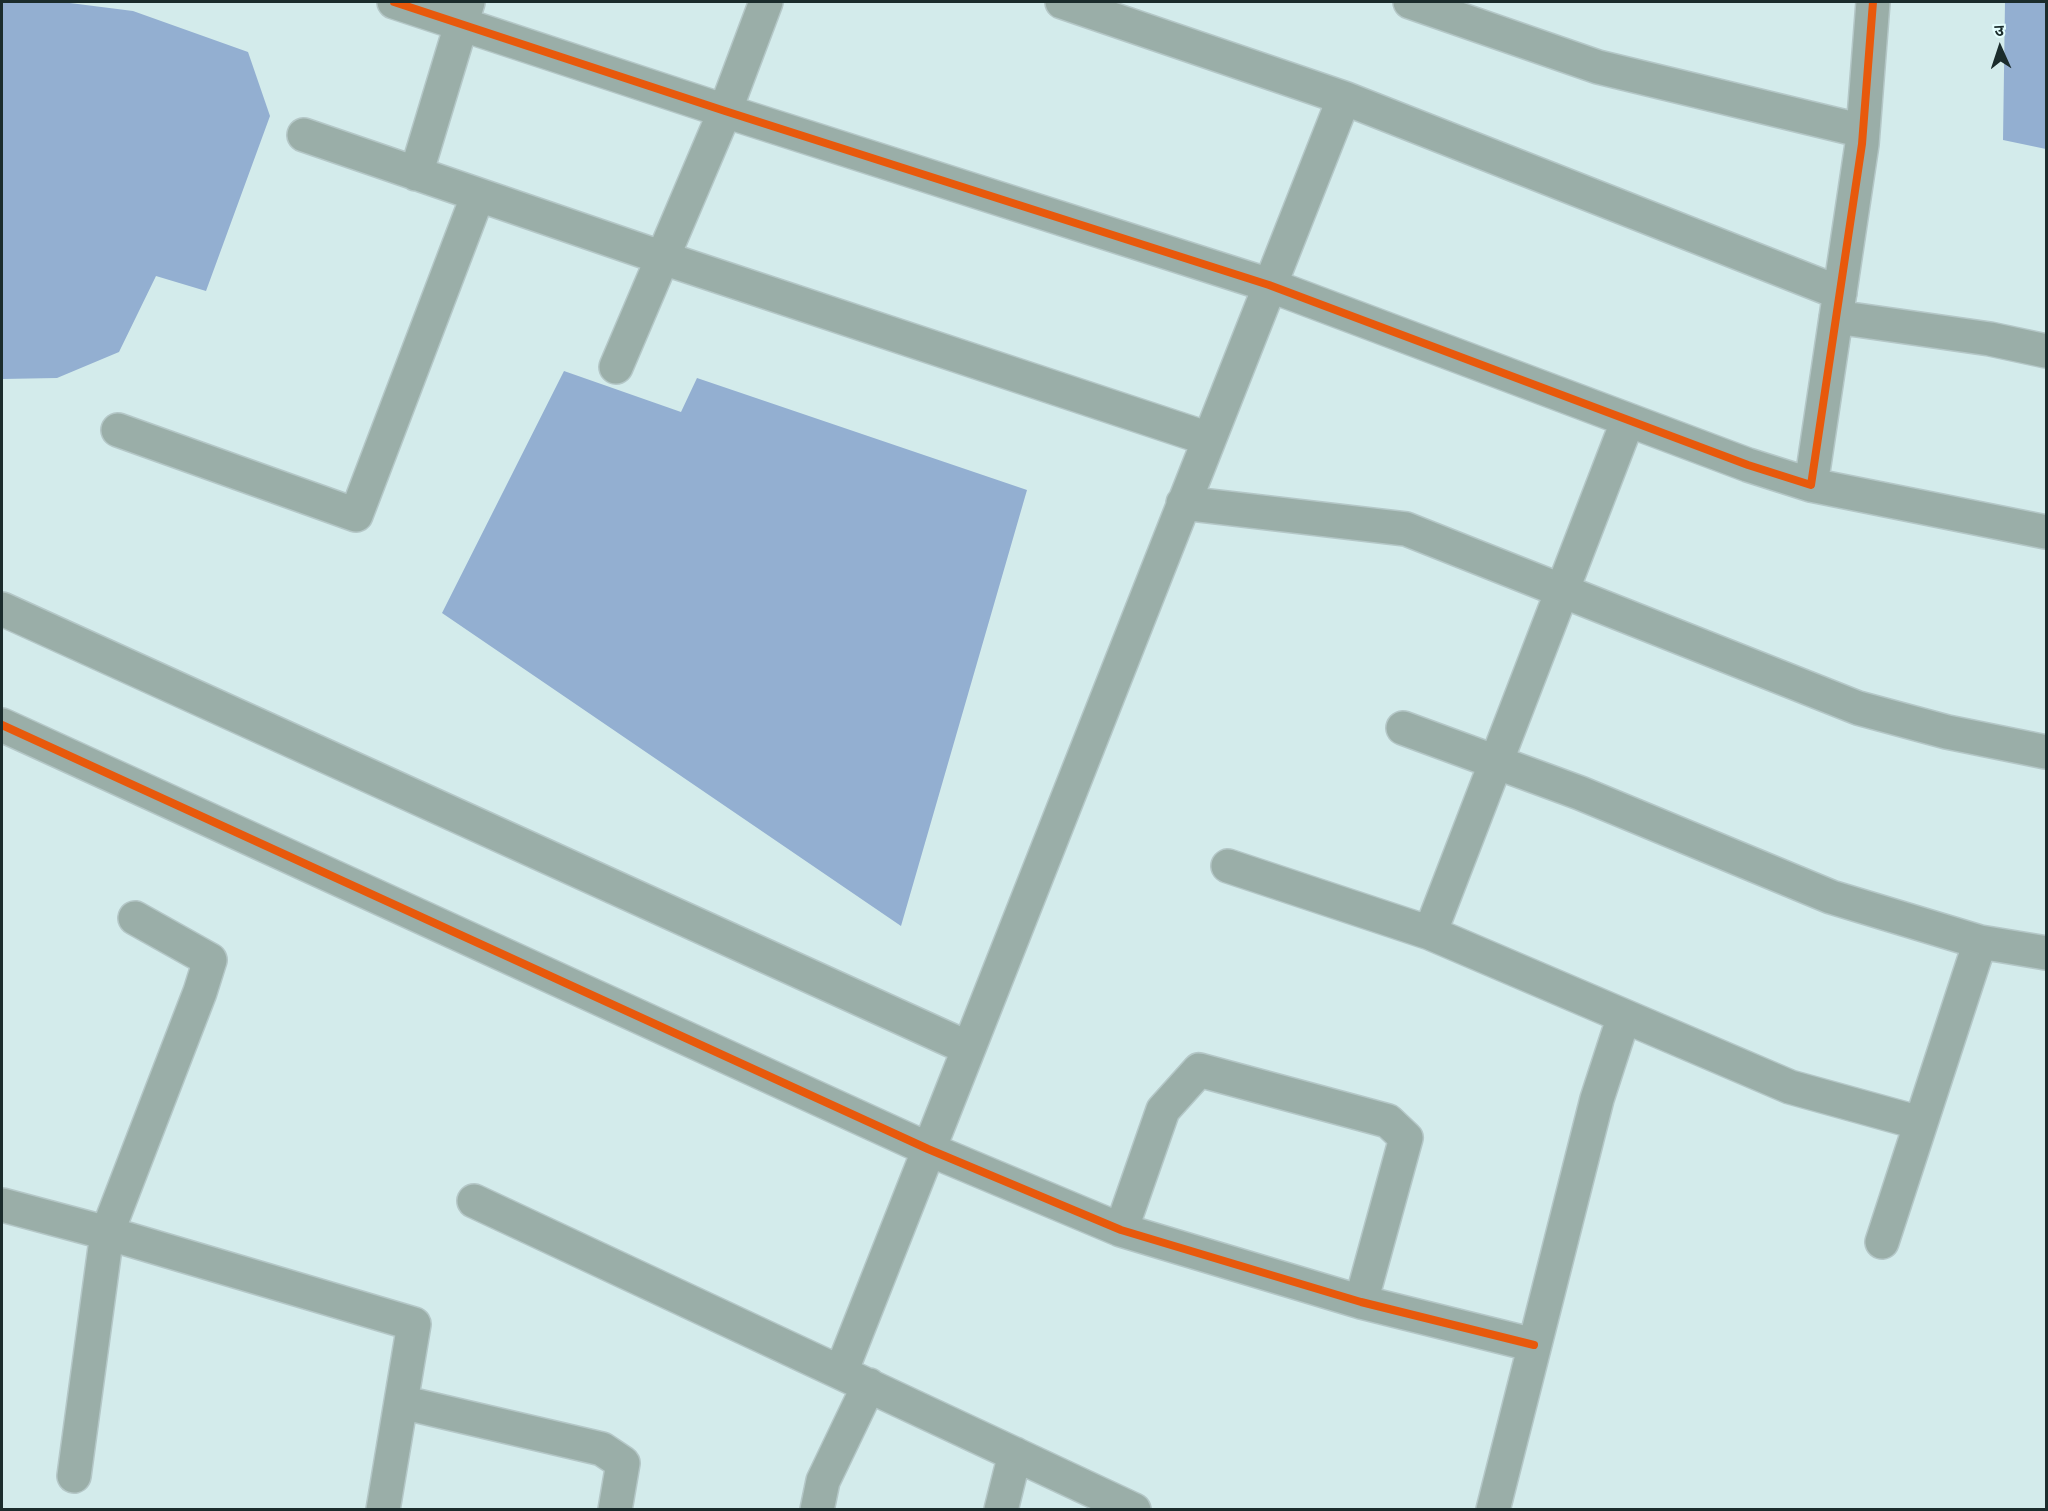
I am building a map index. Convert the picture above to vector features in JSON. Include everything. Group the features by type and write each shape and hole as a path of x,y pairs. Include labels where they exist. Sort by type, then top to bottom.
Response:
{"street":[{"path":"394,2 465,13 725,111 1269,285 1748,465 1811,485 2046,532"},
{"path":"616,367 725,111 766,2"},
{"path":"1062,2 1344,98 1838,305 2046,351"},
{"path":"1410,2 1598,68 1636,75 1863,131"},
{"path":"1811,485 1863,131 1872,2"},
{"path":"416,174 465,13"},
{"path":"817,1509 823,1481 928,1149 1344,98"},
{"path":"304,135 663,258 1209,439"},
{"path":"118,430 356,515 478,195"},
{"path":"1430,933 1498,762 1628,420"},
{"path":"1183,503 1406,529 1858,708 1947,732 2046,752"},
{"path":"2,609 968,1048"},
{"path":"2,724 928,1149 1121,1230 1361,1302 1534,1345"},
{"path":"1403,728 1580,793 1831,897 1980,942 2046,953"},
{"path":"1228,866 1430,933 1790,1087 1920,1123"},
{"path":"74,1476 107,1233 200,992 210,960 135,918"},
{"path":"1882,1242 1980,942"},
{"path":"1493,1509 1597,1099 1624,1016"},
{"path":"1121,1230 1163,1110 1199,1070 1388,1121 1406,1138 1361,1302"},
{"path":"474,1201 1134,1509"},
{"path":"2,1205 107,1233 414,1324 383,1509"},
{"path":"401,1402 602,1449 623,1463 615,1509"},
{"path":"1001,1509 1016,1454"}],"water":[{"path":"2,2 62,2 133,11 248,52 270,116 206,291 156,276 119,352 57,378 2,379"},
{"path":"2005,2 2046,2 2046,149 2003,140"},
{"path":"564,371 681,412 697,378 1027,490 901,926 442,613"}],"cycle path":[{"path":"394,2 725,111 1269,285 1748,465 1811,485 1862,144 1873,2"},
{"path":"2,725 928,1149 1121,1230 1361,1302 1534,1345"}]}
